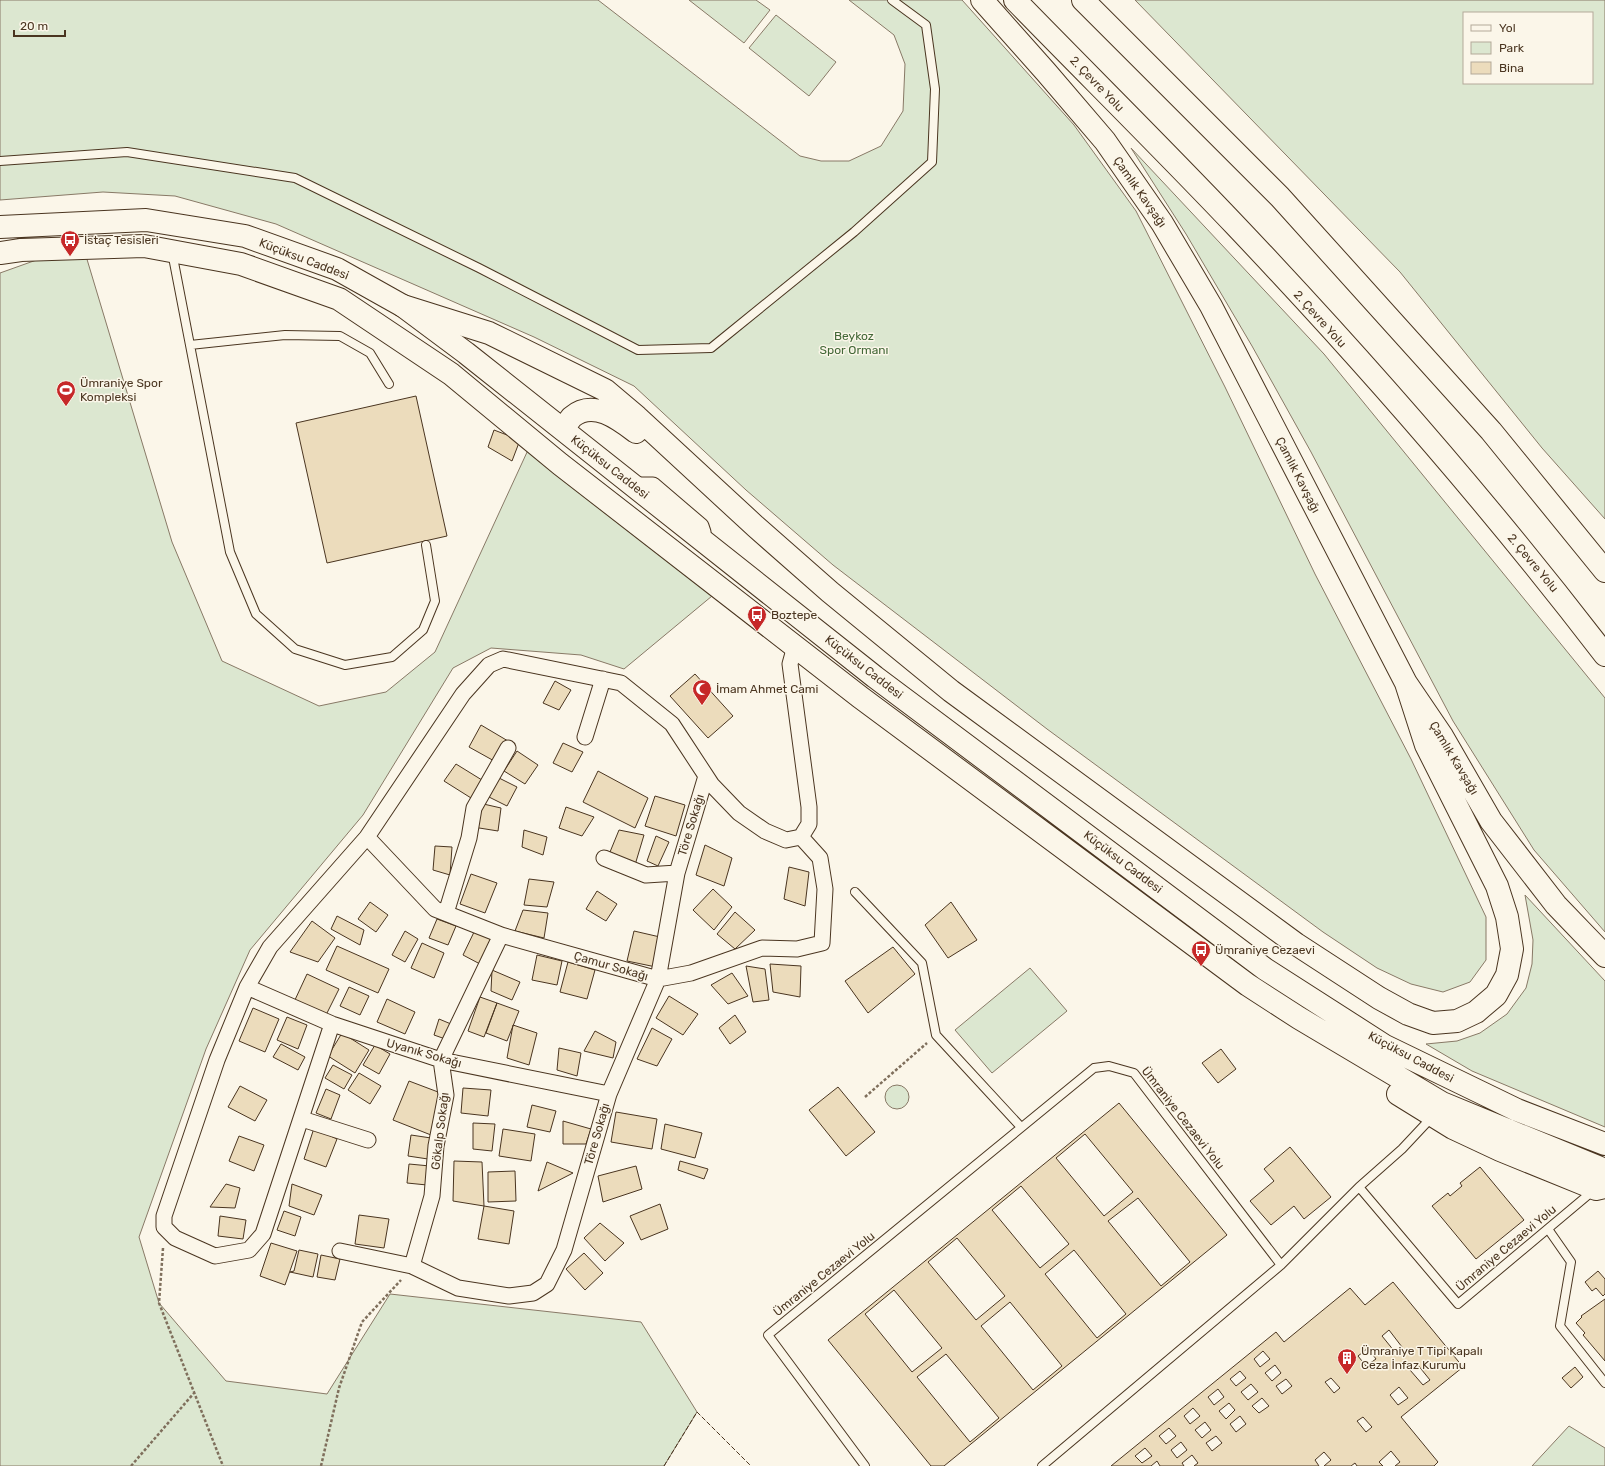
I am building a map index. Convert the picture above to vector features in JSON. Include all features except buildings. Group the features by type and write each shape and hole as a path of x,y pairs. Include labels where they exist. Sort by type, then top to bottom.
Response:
{"main road":[{"name":"Çamlık Kavşağı","path":"982,0 1105,141 1162,223 1211,306 1406,683 1442,736 1491,820 1556,905 1605,956"},
{"name":"2. Çevre Yolu","path":"1015,0 1235,225 1385,390 1543,574 1605,655"},
{"path":"1083,0 1280,197 1492,431 1605,571"},
{"name":"Küçüksu Caddesi","path":"0,227 146,220 245,236 337,269 403,306 563,429 875,677 1266,969 1385,1046 1517,1110 1605,1144"},
{"path":"170,225 172,251"},
{"name":"Küçüksu Caddesi","path":"0,253 21,250 144,246 241,264 339,299 451,374 560,464 795,646 1248,985 1431,1106 1442,1103 1602,1182"},
{"path":"403,306 489,333 605,390 637,416 755,526 830,592 951,691 1296,944 1378,998 1408,1014 1433,1023 1457,1021 1476,1012 1496,995 1507,975 1512,949 1507,917 1497,886 1426,745 1406,683"},
{"path":"560,464 559,447 563,429 572,417 588,410 602,411 624,422 755,526"},
{"path":"795,646 810,625"},
{"path":"1431,1106 1438,1091 1449,1093 1543,1133 1565,1128"}],"street":[{"path":"332,1024 263,1234 249,1250 215,1256 175,1238 164,1228 164,1216 217,1060 247,987 270,947 367,837 463,694 489,665 503,659 621,683 672,724 712,785 739,814 765,831 786,840 801,837 809,824 809,807 790,664 795,646"},
{"path":"585,737 603,679"},
{"path":"446,914 469,838 474,808 508,748"},
{"name":"Töre Sokağı","path":"340,1251 412,1266 458,1288 509,1296 534,1293 547,1284 564,1250 609,1094 658,979 677,873 706,776"},
{"name":"Çamur Sokağı","path":"367,837 435,909 501,935 658,979 691,973 762,948 797,950 822,943 825,889 820,858 801,837"},
{"path":"604,858 646,875 677,873"},
{"path":"441,1060 501,935"},
{"name":"Uyanık Sokağı","path":"247,987 332,1024 441,1060 609,1094"},
{"name":"Gökalp Sokağı","path":"412,1266 432,1196 436,1146 446,1095 441,1060"},
{"path":"302,1119 368,1140"}],"lane":[{"path":"0,161 127,152 295,178 479,268 638,350 711,348 854,232 932,162 936,89 926,26 892,0"},
{"path":"172,251 230,552 256,614 295,649 345,665 392,657 423,630 435,601 426,545"},
{"path":"190,345 285,334 340,336 370,353 389,384"},
{"path":"854,892 922,963 936,1035 1021,1127"},
{"name":"Ümraniye Cezaevi Yolu","path":"865,1466 768,1335 1094,1068 1109,1066 1134,1073 1281,1265"},
{"path":"1042,1466 1281,1265 1359,1187 1402,1149 1431,1106"},
{"name":"Ümraniye Cezaevi Yolu","path":"1359,1187 1458,1304 1602,1182"},
{"path":"1548,1229 1571,1262 1560,1326 1605,1383"}],"path":[{"path":"865,1097 936,1035"},
{"path":"164,1228 159,1303 223,1466"},
{"path":"321,1466 338,1388 362,1322 387,1297 412,1266"},
{"path":"131,1466 194,1393"}],"green space":[{"name":"Beykoz Spor Ormanı","path":"0,0 598,0 800,156 821,161 849,161 881,146 903,111 905,64 894,35 849,0 962,0 1074,125 1136,211 1225,387 1315,574 1411,759 1486,917 1486,960 1470,982 1443,992 1411,984 1377,968 1323,932 1047,729 833,565 746,490 634,386 534,337 276,224 175,196 103,192 0,200"},
{"path":"689,0 756,0 770,10 744,43"},
{"path":"1135,0 1605,0 1605,519 1542,448 1400,272"},
{"path":"776,15 836,62 809,96 749,48"},
{"path":"1131,148 1324,354 1605,698 1605,932 1534,850 1453,721 1311,452 1252,346 1186,234"},
{"path":"86,256 172,542 222,661 319,706 386,692 435,652 528,450 712,596 624,669 581,655 491,648 453,668 363,815 250,950 206,1049 139,1237 159,1303 226,1381 327,1394 390,1294 641,1322 697,1412 664,1466 0,1466 0,273 42,258"},
{"path":"1525,895 1605,981 1605,1127 1472,1071 1426,1044 1457,1041 1480,1033 1507,1014 1526,988 1532,964 1533,940"},
{"path":"1030,968 1067,1011 992,1073 955,1030"},
{"path":"897,1085 906,1088 909,1097 906,1106 897,1109 888,1106 885,1097 888,1088"},
{"path":"1569,1426 1605,1448 1605,1466 1532,1466"}],"fence":[{"path":"664,1466 697,1412 751,1466"}],"place":[{"name":"İstaç Tesisleri","path":"70,257"},
{"name":"Ümraniye Spor Kompleksi","path":"66,407"},
{"name":"Boztepe","path":"757,632"},
{"name":"İmam Ahmet Cami","path":"702,706"},
{"name":"Ümraniye Cezaevi","path":"1201,967"},
{"name":"Ümraniye T Tipi Kapalı Ceza İnfaz Kurumu","path":"1347,1375"}]}
